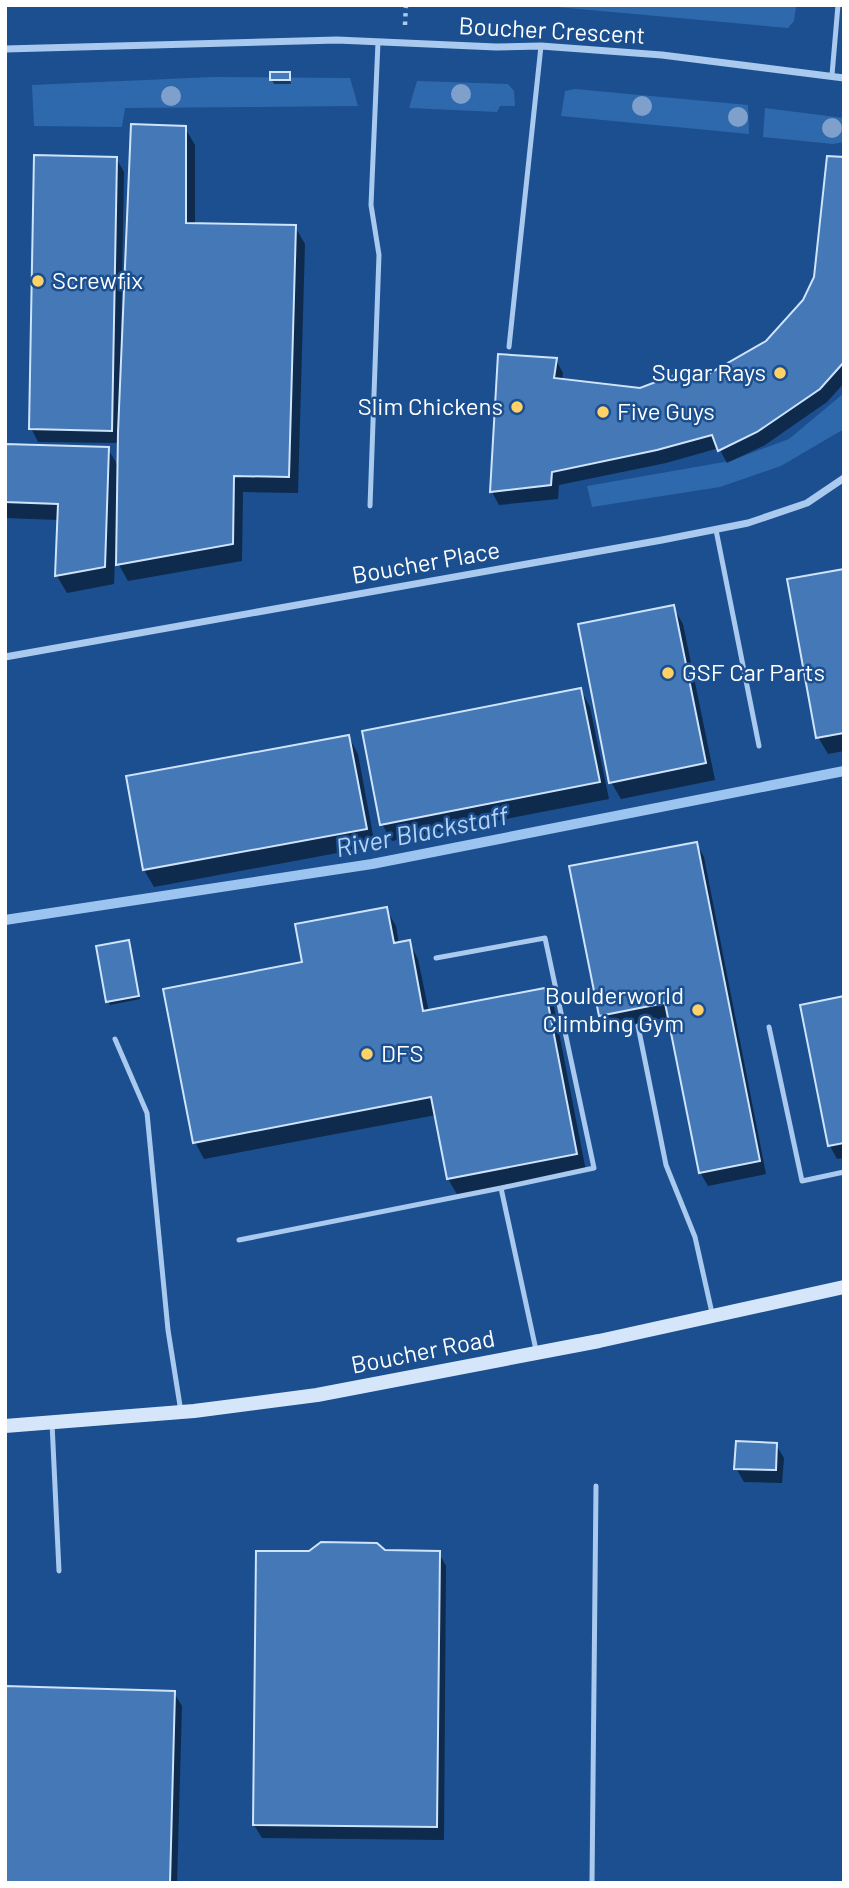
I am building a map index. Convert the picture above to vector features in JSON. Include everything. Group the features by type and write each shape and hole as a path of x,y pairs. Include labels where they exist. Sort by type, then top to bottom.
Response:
{"street":[{"name":"Boucher Crescent","path":"5,49 337,40 496,47 541,46 663,55 844,78"},
{"name":"Boucher Place","path":"5,657 716,530 748,523 807,503 844,478"},
{"name":"Boucher Road","path":"5,1426 181,1412 317,1395 537,1353 844,1287"}],"lane":[{"path":"832,75 838,5"},
{"path":"370,506 379,255 371,205 378,42"},
{"path":"509,347 541,46"},
{"path":"716,530 759,746"},
{"path":"239,1240 594,1168 545,938 436,958"},
{"path":"638,1026 666,1165 695,1237 712,1317"},
{"path":"769,1027 802,1181 844,1172"},
{"path":"115,1039 147,1113 168,1330 181,1412"},
{"path":"501,1188 537,1353"},
{"path":"52,1423 59,1571"},
{"path":"592,1883 596,1486"}],"shaded area":[{"path":"535,5 796,7 794,21 788,28"},
{"path":"213,77 350,78 358,106 125,108 122,127 34,126 32,85"},
{"path":"417,81 508,84 514,91 515,106 500,106 497,112 409,108"},
{"path":"575,89 748,105 749,134 561,116 565,91"},
{"path":"765,108 844,118 844,142 833,144 763,137"},
{"path":"844,393 844,429 781,466 720,487 592,507 587,486 730,461 789,439"}],"building":[{"path":"270,72 290,72 290,80 270,80"},
{"path":"131,124 186,126 186,223 296,225 289,477 234,476 233,544 116,565 118,432"},
{"path":"34,155 117,157 112,431 29,429"},
{"path":"827,156 844,157 844,362 820,389 757,432 718,451 712,435 657,450 552,472 551,485 490,492 498,354 557,358 554,378 640,388 690,369 696,381 766,341 803,300 814,277"},
{"path":"5,444 109,447 105,567 55,576 58,504 5,502"},
{"path":"844,569 844,733 816,738 787,579"},
{"path":"674,605 706,763 609,783 578,624"},
{"path":"581,688 600,782 380,825 362,731"},
{"path":"349,735 367,829 143,870 126,776"},
{"name":"Boulderworld Climbing Gym","path":"697,842 760,1161 699,1173 665,1003 599,1016 569,866"},
{"name":"DFS","path":"387,907 394,943 410,940 423,1011 545,988 577,1154 447,1179 431,1097 193,1143 163,989 302,962 295,924"},
{"path":"129,940 139,996 106,1002 96,946"},
{"path":"844,996 844,1143 828,1146 800,1005"},
{"path":"736,1441 777,1443 776,1470 734,1469"},
{"path":"321,1542 377,1543 385,1550 440,1551 437,1827 253,1825 256,1551 309,1551"},
{"path":"5,1686 175,1691 170,1883 5,1883"}],"waterway":[{"name":"River Blackstaff","path":"5,920 372,864 844,771"}],"place":[{"name":"Screwfix","path":"38,281"},
{"name":"Sugar Rays","path":"780,373"},
{"name":"Slim Chickens","path":"517,407"},
{"name":"Five Guys","path":"603,412"},
{"name":"GSF Car Parts","path":"668,673"},
{"name":"Boulderworld Climbing Gym","path":"698,1010"},
{"name":"DFS","path":"367,1054"}]}
